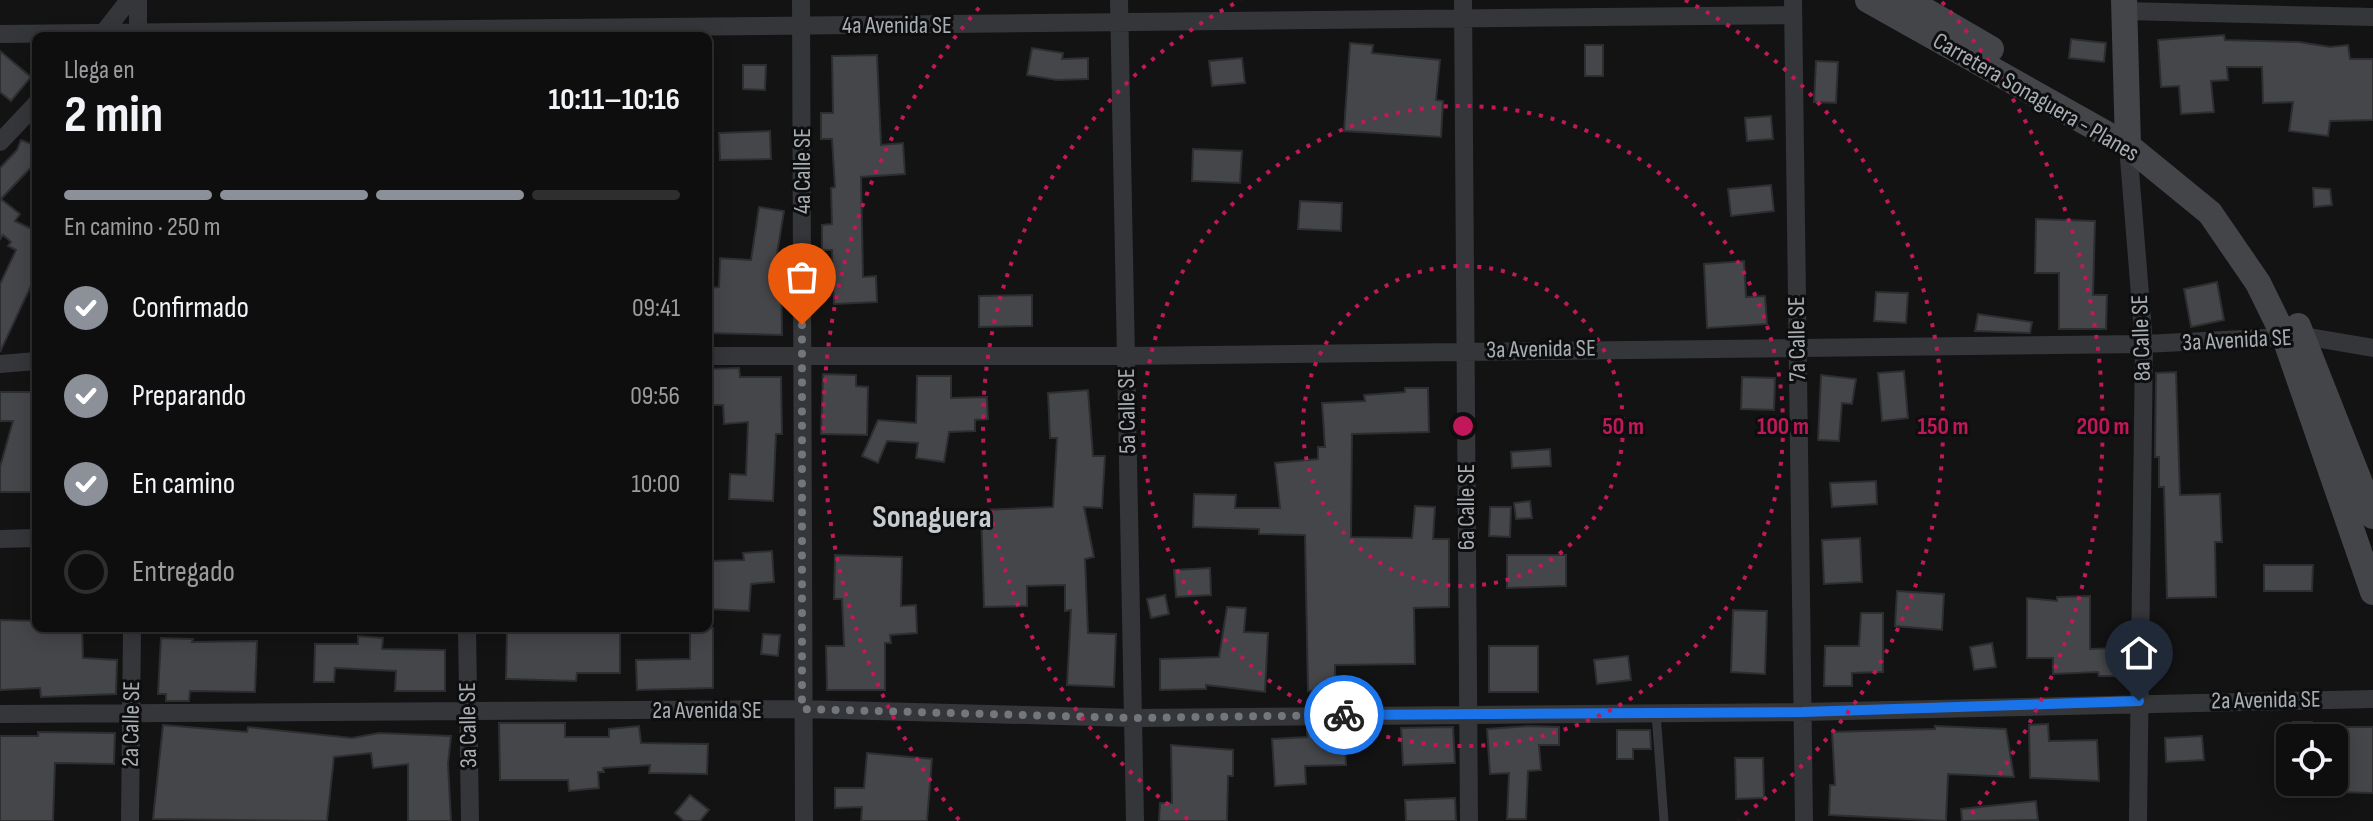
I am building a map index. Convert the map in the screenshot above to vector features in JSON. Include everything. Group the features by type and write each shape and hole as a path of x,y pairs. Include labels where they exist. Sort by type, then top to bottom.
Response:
{"main road":[{"name":"Carretera Sonaguera - Planes","path":"1868,0 2128,137"},
{"name":"Carretera Sonaguera - Planes","path":"1907,0 2128,137 2221,202 2272,275 2373,592"},
{"name":"8a Calle SE","path":"2124,6 2128,137"},
{"name":"Carretera Sonaguera - Planes","path":"2294,337 2373,516"}],"street":[{"path":"104,32 129,0"},
{"path":"138,0 138,32"},
{"name":"4a Calle SE","path":"801,0 804,821"},
{"name":"5a Calle SE","path":"1119,0 1135,821"},
{"path":"2124,6 2373,17"},
{"name":"4a Avenida SE","path":"465,32 801,25 1120,24 1464,9 1793,8"},
{"name":"7a Calle SE","path":"1793,8 1804,821"},
{"name":"6a Calle SE","path":"1464,9 1469,821"},
{"name":"4a Avenida SE","path":"0,34 32,34"},
{"path":"0,142 32,108"},
{"name":"8a Calle SE","path":"2128,137 2144,344 2138,821"},
{"name":"3a Avenida SE","path":"712,356 1126,356 2144,344 2294,337 2372,348"},
{"path":"0,364 32,361"},
{"path":"0,539 32,538"},
{"name":"2a Calle SE","path":"130,821 132,632"},
{"name":"3a Calle SE","path":"467,632 470,821"},
{"name":"2a Avenida SE","path":"0,714 802,709 1133,718 1802,712 2139,701 2373,699"}],"lane":[{"path":"1656,712 1664,821"}],"building":[{"path":"2224,35 2225,40 2299,42 2330,47 2348,45 2350,59 2373,59 2373,120 2330,121 2328,136 2289,131 2293,102 2263,103 2262,67 2227,67 2228,80 2211,81 2214,112 2181,114 2179,86 2161,87 2158,40"},
{"path":"2071,39 2106,43 2104,62 2069,58"},
{"path":"1350,43 1373,45 1372,53 1440,60 1436,100 1443,101 1441,137 1344,131"},
{"path":"1585,45 1603,45 1603,76 1585,76"},
{"path":"1032,48 1063,53 1062,59 1088,58 1088,79 1057,80 1027,75"},
{"path":"0,51 31,77 11,101 0,92"},
{"path":"877,55 881,145 903,143 905,174 861,177 863,277 876,276 877,302 834,304 832,250 822,250 822,225 832,224 831,188 835,187 832,139 821,139 821,113 833,113 832,56"},
{"path":"1242,58 1245,83 1212,86 1209,61"},
{"path":"1816,61 1838,62 1836,103 1814,102"},
{"path":"743,65 766,65 765,90 743,89"},
{"path":"1771,116 1773,139 1747,141 1745,118"},
{"path":"770,131 771,159 720,160 719,133"},
{"path":"21,140 32,144 32,166 1,199 20,214 15,221 32,229 32,284 0,352 0,284 16,250 8,246 11,242 3,235 0,239 0,168 17,150"},
{"path":"1193,149 1242,151 1240,183 1192,181"},
{"path":"1771,185 1774,211 1731,216 1728,189"},
{"path":"2313,188 2330,189 2332,205 2314,207"},
{"path":"1300,201 1342,203 1341,231 1298,229"},
{"path":"759,207 784,211 776,260 781,260 782,335 712,333 712,288 719,287 720,258 751,260"},
{"path":"2036,219 2095,221 2093,295 2107,295 2106,329 2059,329 2059,273 2035,273"},
{"path":"1744,261 1746,297 1765,296 1767,324 1707,328 1704,264"},
{"path":"2217,282 2224,320 2191,327 2184,289"},
{"path":"1876,292 1908,293 1906,323 1874,321"},
{"path":"1032,295 1032,326 979,327 979,296"},
{"path":"1978,314 2032,322 2030,333 1975,331"},
{"path":"739,368 740,377 781,377 782,434 776,434 773,501 729,499 730,474 746,475 748,422 724,424 723,405 712,405 712,369"},
{"path":"1904,371 1908,418 1882,421 1878,373"},
{"path":"2176,372 2180,495 2220,494 2222,542 2215,542 2216,597 2167,598 2164,487 2159,487 2159,457 2155,457 2156,373"},
{"path":"823,374 856,375 856,386 868,387 867,435 821,434"},
{"path":"1821,375 1856,379 1852,404 1842,403 1839,441 1818,440"},
{"path":"917,376 951,376 951,398 987,397 988,419 975,420 975,431 949,432 944,462 916,458 918,443 887,441 878,463 862,456 878,420 916,423"},
{"path":"1742,377 1775,378 1774,410 1741,409"},
{"path":"1405,388 1428,388 1429,432 1352,434 1351,537 1412,538 1415,506 1435,507 1433,539 1449,539 1449,607 1414,608 1415,664 1335,665 1335,691 1308,691 1305,535 1259,534 1259,529 1193,527 1194,494 1236,495 1235,508 1280,508 1275,463 1318,459 1318,447 1325,447 1322,403 1365,401 1364,395 1405,392"},
{"path":"1088,390 1093,456 1105,456 1102,508 1084,507 1094,557 1085,559 1088,633 1116,634 1114,687 1067,685 1071,610 1065,611 1065,585 1027,586 1027,606 984,607 981,510 1053,507 1057,438 1050,438 1048,393"},
{"path":"0,392 32,392 32,492 0,492 0,467 13,421 0,421"},
{"path":"1550,449 1551,466 1512,468 1511,452"},
{"path":"1876,481 1877,504 1832,507 1830,483"},
{"path":"1530,501 1532,518 1516,519 1514,503"},
{"path":"1490,507 1511,507 1510,537 1489,536"},
{"path":"1860,538 1862,582 1824,584 1822,540"},
{"path":"772,551 774,582 751,584 749,611 712,609 712,561 744,560 743,553"},
{"path":"835,555 902,557 901,606 916,605 917,633 890,635 891,643 885,643 885,690 827,690 826,646 844,646 842,599 834,599"},
{"path":"1507,555 1566,555 1566,586 1507,588"},
{"path":"2264,565 2313,565 2312,591 2264,591"},
{"path":"1210,568 1211,595 1176,597 1174,570"},
{"path":"1897,591 1944,594 1942,630 1895,626"},
{"path":"1165,595 1169,614 1151,618 1147,599"},
{"path":"2090,596 2090,649 2114,648 2115,676 2099,676 2098,672 2053,674 2053,658 2027,658 2027,598 2057,601 2057,597"},
{"path":"1227,607 1246,608 1244,632 1268,633 1265,692 1206,685 1206,689 1160,690 1160,659 1219,657"},
{"path":"1733,610 1767,611 1765,674 1731,672"},
{"path":"1861,613 1883,613 1883,672 1852,673 1852,686 1824,686 1825,646 1859,646"},
{"path":"0,620 32,621 32,632 82,632 83,658 117,660 116,694 41,697 40,688 0,690"},
{"path":"713,628 713,688 637,690 636,660 690,659 690,632 712,632"},
{"path":"507,632 620,632 620,673 577,673 576,681 506,679"},
{"path":"763,634 780,635 778,656 761,654"},
{"path":"358,636 383,638 382,649 445,650 445,691 395,691 396,671 335,668 334,682 314,682 315,644 358,644"},
{"path":"161,638 193,639 192,642 257,641 255,692 190,691 189,701 166,701 166,694 158,694"},
{"path":"1992,643 1996,667 1974,670 1970,647"},
{"path":"1489,646 1538,646 1538,692 1489,692"},
{"path":"1628,656 1631,680 1597,684 1594,660"},
{"path":"499,723 565,723 565,737 609,737 609,729 639,726 641,743 708,744 707,774 649,773 650,765 603,768 604,772 598,772 599,788 569,791 568,780 500,780"},
{"path":"2048,724 2049,741 2097,740 2099,781 2030,778 2029,725"},
{"path":"163,725 247,732 248,727 352,738 379,733 451,736 448,764 451,821 408,821 408,764 373,768 371,753 334,757 327,821 153,819"},
{"path":"1935,726 2006,729 2014,777 1948,774 1946,821 1829,815 1830,785 1835,785 1832,732 1935,729"},
{"path":"1453,727 1455,763 1403,765 1401,728"},
{"path":"1559,727 1559,745 1539,745 1541,770 1528,771 1526,819 1507,819 1509,773 1490,774 1487,729"},
{"path":"2348,727 2373,727 2373,793 2348,792"},
{"path":"1307,728 1345,728 1346,765 1305,766 1306,784 1275,786 1272,739 1307,737"},
{"path":"1617,730 1650,730 1651,749 1633,749 1633,759 1617,759"},
{"path":"38,732 115,733 114,764 55,763 53,821 0,821 0,736 38,736"},
{"path":"2202,736 2204,760 2166,762 2165,738"},
{"path":"1171,745 1233,750 1233,776 1228,776 1227,821 1159,821 1160,803 1172,803"},
{"path":"867,753 932,759 927,821 861,821 862,807 835,808 835,788 864,788"},
{"path":"1735,758 1763,758 1764,798 1736,799"},
{"path":"690,795 709,810 700,821 684,821 675,813"},
{"path":"1455,798 1456,821 1406,821 1405,800"},
{"path":"2036,801 2038,820 1962,821 1961,809"}],"way so far":[{"path":"802,325 802,709 1133,718 1344,715"}],"district":[{"name":"Sonaguera","path":"932,517"}],"route":[{"path":"1344,715 1802,712 2139,701"}]}
